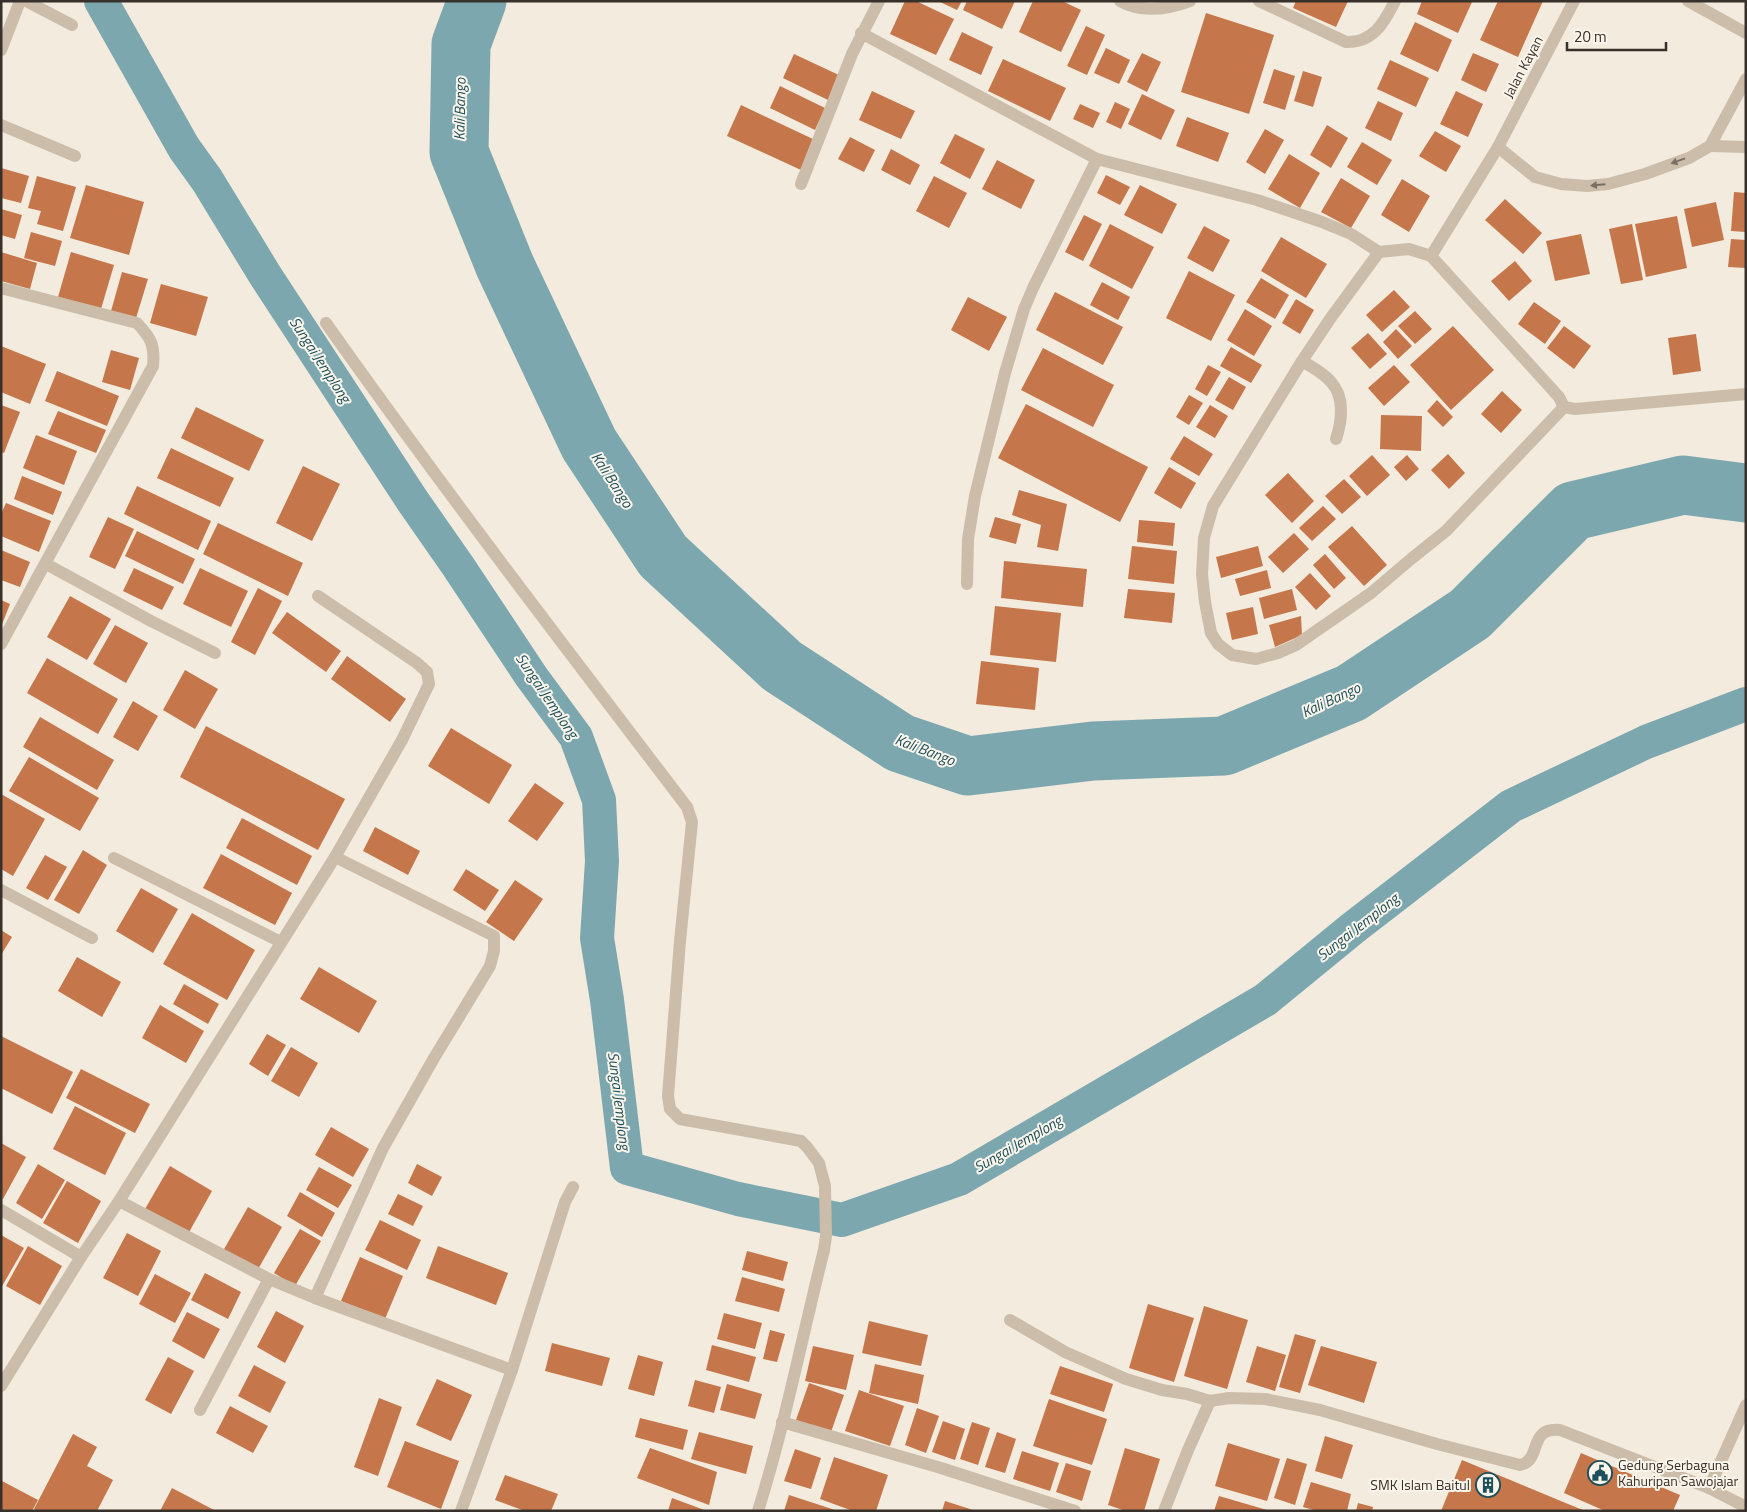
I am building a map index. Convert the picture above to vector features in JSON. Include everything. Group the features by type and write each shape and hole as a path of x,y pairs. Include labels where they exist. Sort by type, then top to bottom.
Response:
{"street":[{"path":"1,50 20,1"},
{"path":"26,1 72,25"},
{"path":"801,184 861,34 879,1"},
{"path":"1120,1 1124,4 1151,9 1173,7 1190,1"},
{"path":"1259,1 1338,39 1357,43 1369,38 1395,1"},
{"name":"Jalan Kayan","path":"1431,256 1498,147 1574,1"},
{"path":"1688,1 1746,33"},
{"path":"861,34 1097,159 1256,200 1322,222 1351,234 1379,252 1409,248 1431,256 1559,397 1564,407"},
{"path":"1710,146 1746,79"},
{"path":"1,125 75,156"},
{"path":"1498,147 1535,177 1561,184 1587,186 1608,184 1645,174 1689,158 1710,146 1746,147"},
{"path":"967,584 968,539 974,496 1024,309 1097,159"},
{"path":"1379,252 1302,361 1213,506 1204,538 1202,574 1205,602 1212,632 1218,644 1232,655 1256,659 1278,653 1296,645 1371,593 1446,531 1564,407"},
{"path":"1,288 137,323 149,336 154,350 154,366 1,644"},
{"path":"326,323 475,529 687,807 692,822 669,1086 670,1108 680,1119 801,1141 820,1163 825,1186 826,1236 824,1250 801,1340 793,1384 758,1511"},
{"path":"1302,361 1332,382 1338,393 1342,410 1336,439"},
{"path":"1564,407 1575,409 1746,394"},
{"path":"46,564 151,621 215,653"},
{"path":"1,1386 80,1257 119,1201 335,857 402,740 429,684 427,672 417,663 318,596"},
{"path":"315,1298 383,1148 434,1058 490,966 494,951 494,936 335,857"},
{"path":"114,858 281,942"},
{"path":"1,890 92,938"},
{"path":"461,1511 512,1370 565,1202 573,1186"},
{"path":"119,1201 269,1279 315,1298 512,1370"},
{"path":"1,1210 80,1257"},
{"path":"200,1410 269,1279"},
{"path":"1010,1320 1066,1352 1126,1379 1162,1390 1187,1394 1210,1401 1229,1398 1265,1398 1320,1410 1437,1444 1520,1465 1525,1464 1531,1459 1541,1434 1551,1429 1560,1430 1708,1488 1746,1507"},
{"path":"1164,1511 1210,1401"},
{"path":"1708,1488 1746,1405"},
{"path":"782,1422 941,1468 1075,1511"}],"building":[{"path":"905,1 916,1 954,19 936,55 890,34"},
{"path":"938,1 962,1 957,10"},
{"path":"967,1 1015,1 1002,29 963,10"},
{"path":"1033,1 1062,1 1081,10 1061,52 1019,32"},
{"path":"1296,1 1348,1 1336,27 1293,8"},
{"path":"1422,1 1472,2 1458,33 1417,14"},
{"path":"1498,1 1543,1 1518,57 1480,40"},
{"path":"1206,13 1274,35 1249,114 1181,92"},
{"path":"1415,22 1452,40 1438,72 1400,54"},
{"path":"1086,26 1105,35 1087,75 1067,66"},
{"path":"962,32 993,47 981,75 949,60"},
{"path":"1106,48 1130,60 1119,84 1094,73"},
{"path":"1142,53 1161,62 1147,92 1127,82"},
{"path":"1473,53 1499,64 1486,92 1461,80"},
{"path":"794,54 841,76 830,101 783,78"},
{"path":"1003,59 1066,88 1050,121 988,91"},
{"path":"1390,60 1429,78 1416,107 1377,89"},
{"path":"1274,69 1295,76 1285,110 1263,103"},
{"path":"1303,71 1322,77 1313,107 1294,101"},
{"path":"780,86 825,108 815,130 770,108"},
{"path":"872,91 915,111 901,139 859,120"},
{"path":"1456,91 1483,104 1468,137 1440,124"},
{"path":"1142,94 1175,110 1161,140 1128,124"},
{"path":"1378,101 1403,113 1391,141 1365,128"},
{"path":"1115,102 1130,109 1121,129 1106,122"},
{"path":"1080,104 1100,113 1093,128 1073,119"},
{"path":"741,105 815,140 801,170 727,136"},
{"path":"1187,117 1229,133 1218,162 1176,146"},
{"path":"1327,125 1348,138 1331,168 1310,155"},
{"path":"1265,129 1284,140 1265,174 1246,162"},
{"path":"1435,131 1461,146 1446,172 1419,156"},
{"path":"955,134 985,149 970,179 940,163"},
{"path":"850,137 875,150 864,172 838,159"},
{"path":"1362,142 1392,160 1377,185 1347,167"},
{"path":"891,149 920,165 910,185 881,170"},
{"path":"1289,154 1320,173 1300,208 1268,189"},
{"path":"997,160 1035,180 1021,209 982,189"},
{"path":"1,168 29,176 21,203 1,198"},
{"path":"1106,175 1130,187 1120,205 1097,193"},
{"path":"37,176 76,187 63,231 37,224 41,211 28,208"},
{"path":"934,176 967,193 949,228 916,211"},
{"path":"1341,178 1370,196 1351,228 1321,212"},
{"path":"1402,179 1430,196 1409,232 1381,215"},
{"path":"86,185 144,202 129,255 70,238"},
{"path":"1140,185 1177,204 1162,234 1124,215"},
{"path":"1734,192 1746,193 1746,232 1731,231"},
{"path":"1505,199 1542,233 1523,254 1485,220"},
{"path":"1716,202 1724,240 1692,247 1684,209"},
{"path":"1,209 22,215 15,239 1,235"},
{"path":"1084,215 1102,224 1083,261 1065,252"},
{"path":"1677,216 1687,268 1646,277 1635,224"},
{"path":"1110,224 1154,247 1132,289 1089,266"},
{"path":"1632,224 1643,280 1621,284 1609,229"},
{"path":"1204,226 1230,240 1213,272 1187,258"},
{"path":"31,232 62,241 55,266 24,258"},
{"path":"1581,234 1590,274 1555,281 1546,241"},
{"path":"1281,237 1327,264 1306,298 1261,271"},
{"path":"1731,239 1746,240 1746,268 1728,267"},
{"path":"1,252 37,263 30,289 1,281"},
{"path":"71,252 114,265 101,309 58,297"},
{"path":"1515,261 1532,281 1509,301 1491,281"},
{"path":"1189,271 1235,295 1211,341 1166,318"},
{"path":"122,272 148,279 136,318 111,311"},
{"path":"1261,278 1289,295 1275,319 1246,302"},
{"path":"1102,282 1130,297 1118,320 1090,305"},
{"path":"161,284 208,297 196,336 150,323"},
{"path":"1394,290 1410,307 1382,332 1366,315"},
{"path":"1055,292 1123,327 1103,365 1036,330"},
{"path":"968,297 1007,317 989,351 951,330"},
{"path":"1296,299 1314,310 1300,334 1282,323"},
{"path":"1534,302 1561,321 1545,344 1518,324"},
{"path":"1245,309 1272,326 1254,356 1227,340"},
{"path":"1415,311 1432,329 1415,344 1398,326"},
{"path":"1453,326 1494,370 1451,410 1410,365"},
{"path":"1564,326 1591,346 1574,369 1547,348"},
{"path":"1396,329 1412,346 1398,359 1383,342"},
{"path":"1368,333 1387,354 1370,369 1351,348"},
{"path":"1696,334 1701,371 1673,375 1668,338"},
{"path":"1,346 46,364 30,404 1,392"},
{"path":"1231,347 1262,365 1251,383 1220,366"},
{"path":"1043,348 1114,385 1093,427 1021,390"},
{"path":"111,350 139,358 130,390 102,382"},
{"path":"1208,365 1221,372 1207,396 1195,389"},
{"path":"1394,365 1410,382 1384,406 1368,388"},
{"path":"57,371 119,396 107,426 45,401"},
{"path":"1229,377 1246,387 1233,410 1215,400"},
{"path":"1502,391 1522,410 1501,433 1481,414"},
{"path":"1189,395 1203,403 1189,425 1176,417"},
{"path":"1437,400 1453,417 1443,427 1427,411"},
{"path":"1026,404 1148,467 1120,522 998,458"},
{"path":"1,405 20,412 4,453 1,452"},
{"path":"1210,405 1228,416 1215,438 1196,427"},
{"path":"196,407 264,440 249,471 181,438"},
{"path":"58,411 106,430 96,453 48,434"},
{"path":"1381,415 1422,416 1421,451 1380,449"},
{"path":"36,435 77,451 64,485 23,468"},
{"path":"1184,436 1213,454 1199,476 1170,459"},
{"path":"171,448 234,478 220,507 157,478"},
{"path":"1448,454 1465,473 1449,489 1431,470"},
{"path":"1372,455 1390,475 1367,496 1349,476"},
{"path":"1407,455 1419,469 1406,481 1394,467"},
{"path":"303,466 340,484 312,541 276,523"},
{"path":"1169,467 1196,483 1181,509 1154,493"},
{"path":"1288,473 1314,501 1292,523 1265,495"},
{"path":"22,476 62,492 53,515 14,499"},
{"path":"1344,479 1361,497 1342,514 1325,496"},
{"path":"137,486 211,521 198,550 124,514"},
{"path":"1019,490 1067,504 1058,551 1037,547 1041,525 1012,515"},
{"path":"6,503 51,521 39,552 1,536 1,514"},
{"path":"1323,506 1336,519 1312,541 1299,528"},
{"path":"108,517 134,529 115,569 89,557"},
{"path":"995,517 1021,524 1016,544 989,537"},
{"path":"1139,520 1175,523 1173,546 1137,542"},
{"path":"218,523 303,563 288,596 203,554"},
{"path":"1352,526 1387,565 1364,586 1328,547"},
{"path":"137,531 195,559 183,584 125,556"},
{"path":"1294,533 1309,549 1283,573 1268,557"},
{"path":"1132,546 1177,551 1174,584 1128,579"},
{"path":"1258,546 1263,566 1221,578 1216,557"},
{"path":"1,550 30,562 20,587 1,580"},
{"path":"1325,554 1346,578 1334,589 1313,565"},
{"path":"1004,561 1087,569 1083,607 1001,598"},
{"path":"134,568 174,587 162,610 123,591"},
{"path":"200,568 248,591 231,627 183,604"},
{"path":"1267,570 1271,588 1240,596 1235,579"},
{"path":"1310,573 1331,596 1316,610 1295,587"},
{"path":"258,588 282,601 255,655 231,642"},
{"path":"1128,589 1175,593 1172,623 1124,618"},
{"path":"1292,589 1297,610 1264,619 1259,598"},
{"path":"70,596 111,619 87,660 47,637"},
{"path":"1,600 10,604 1,627"},
{"path":"995,606 1061,613 1056,662 990,655"},
{"path":"1253,607 1258,634 1232,640 1226,613"},
{"path":"287,612 341,651 326,672 272,633"},
{"path":"1301,616 1302,635 1275,647 1269,625"},
{"path":"115,625 148,643 126,683 93,664"},
{"path":"347,656 406,699 390,722 331,679"},
{"path":"47,658 118,699 98,734 27,693"},
{"path":"981,661 1039,668 1035,710 976,704"},
{"path":"185,670 218,689 195,729 163,710"},
{"path":"133,701 158,716 138,751 113,737"},
{"path":"40,717 114,760 97,790 23,747"},
{"path":"206,726 345,799 318,850 180,777"},
{"path":"451,728 512,765 489,804 428,766"},
{"path":"29,757 99,798 80,831 9,791"},
{"path":"535,783 564,803 537,841 508,821"},
{"path":"1,794 45,819 13,876 1,869"},
{"path":"242,818 312,856 297,885 226,848"},
{"path":"375,827 420,851 408,875 363,851"},
{"path":"83,850 107,865 79,914 54,900"},
{"path":"221,854 292,893 275,925 203,888"},
{"path":"45,855 67,867 48,900 26,888"},
{"path":"466,869 499,890 485,911 453,890"},
{"path":"515,880 543,899 514,941 486,922"},
{"path":"141,888 178,909 153,953 116,931"},
{"path":"192,913 255,950 227,1000 163,964"},
{"path":"1,930 12,937 1,955"},
{"path":"77,957 121,982 102,1017 58,991"},
{"path":"319,967 377,1001 359,1033 300,999"},
{"path":"184,984 219,1004 208,1024 173,1004"},
{"path":"160,1005 204,1031 186,1063 142,1038"},
{"path":"267,1034 286,1045 268,1076 249,1064"},
{"path":"1,1036 73,1072 52,1114 1,1088"},
{"path":"291,1047 318,1063 299,1097 271,1081"},
{"path":"81,1069 150,1104 135,1133 66,1098"},
{"path":"75,1106 126,1133 105,1175 53,1149"},
{"path":"331,1127 369,1149 353,1177 315,1155"},
{"path":"1,1143 26,1157 3,1199 1,1198"},
{"path":"38,1164 65,1180 42,1219 16,1203"},
{"path":"417,1164 442,1177 432,1196 408,1183"},
{"path":"170,1166 212,1191 188,1234 145,1209"},
{"path":"319,1167 352,1185 338,1208 306,1190"},
{"path":"67,1181 101,1201 78,1243 43,1223"},
{"path":"300,1192 335,1213 322,1237 287,1216"},
{"path":"398,1194 423,1206 413,1226 388,1214"},
{"path":"248,1207 282,1227 257,1271 223,1251"},
{"path":"380,1220 421,1240 407,1270 365,1250"},
{"path":"300,1229 321,1241 295,1286 274,1273"},
{"path":"127,1233 161,1251 138,1296 103,1278"},
{"path":"1,1235 24,1248 1,1288"},
{"path":"28,1246 62,1266 40,1305 6,1286"},
{"path":"438,1246 508,1273 496,1305 426,1278"},
{"path":"747,1251 788,1262 783,1281 742,1270"},
{"path":"360,1257 403,1276 385,1319 341,1301"},
{"path":"205,1273 241,1292 228,1319 191,1300"},
{"path":"155,1274 191,1293 175,1323 139,1304"},
{"path":"742,1277 785,1289 779,1312 735,1301"},
{"path":"1148,1304 1194,1318 1174,1382 1129,1368"},
{"path":"1204,1306 1248,1320 1227,1389 1184,1376"},
{"path":"276,1311 304,1326 285,1363 257,1347"},
{"path":"187,1312 220,1329 204,1359 172,1341"},
{"path":"724,1313 762,1323 755,1349 717,1339"},
{"path":"869,1321 928,1335 921,1366 862,1353"},
{"path":"770,1330 785,1334 777,1362 763,1359"},
{"path":"1295,1334 1316,1340 1300,1393 1279,1387"},
{"path":"552,1343 610,1358 602,1386 545,1371"},
{"path":"712,1345 756,1357 749,1382 706,1370"},
{"path":"813,1346 854,1355 846,1390 805,1381"},
{"path":"1257,1346 1286,1355 1275,1391 1246,1382"},
{"path":"1321,1346 1377,1362 1364,1403 1308,1385"},
{"path":"638,1355 663,1362 654,1396 628,1389"},
{"path":"168,1357 194,1371 171,1414 145,1400"},
{"path":"875,1364 924,1375 918,1404 869,1393"},
{"path":"254,1365 286,1382 270,1413 238,1396"},
{"path":"1060,1366 1113,1384 1104,1412 1050,1394"},
{"path":"437,1379 472,1395 451,1441 416,1425"},
{"path":"695,1380 721,1387 714,1413 688,1406"},
{"path":"809,1383 844,1395 831,1432 796,1420"},
{"path":"727,1384 762,1394 755,1419 720,1410"},
{"path":"859,1390 904,1406 890,1446 845,1431"},
{"path":"379,1398 402,1407 378,1476 354,1467"},
{"path":"1049,1399 1107,1419 1092,1465 1033,1446"},
{"path":"230,1406 268,1426 253,1453 216,1433"},
{"path":"917,1408 939,1416 926,1453 905,1445"},
{"path":"640,1418 688,1430 683,1450 635,1437"},
{"path":"943,1421 965,1429 955,1460 932,1452"},
{"path":"972,1422 990,1428 978,1465 960,1459"},
{"path":"699,1432 753,1446 746,1474 691,1459"},
{"path":"997,1432 1016,1439 1005,1473 985,1467"},
{"path":"73,1434 97,1447 87,1466 113,1480 97,1511 37,1511 34,1509"},
{"path":"1325,1436 1353,1445 1342,1479 1315,1471"},
{"path":"405,1441 459,1461 441,1509 387,1487"},
{"path":"1228,1443 1280,1459 1267,1501 1215,1486"},
{"path":"650,1448 717,1472 709,1505 637,1478"},
{"path":"1125,1448 1160,1459 1144,1511 1126,1511 1108,1505"},
{"path":"795,1449 821,1458 811,1489 784,1481"},
{"path":"1022,1451 1059,1463 1050,1491 1013,1479"},
{"name":"Gedung Serbaguna Kahuripan Sawojajar","path":"1581,1453 1680,1495 1673,1511 1605,1511 1564,1493"},
{"path":"834,1457 888,1475 876,1511 853,1511 820,1499"},
{"path":"1287,1458 1307,1464 1295,1505 1274,1498"},
{"name":"SMK Islam Baitul","path":"1462,1460 1585,1511 1441,1511"},
{"path":"1066,1463 1091,1471 1082,1501 1056,1492"},
{"path":"505,1475 558,1494 551,1511 525,1511 495,1500"},
{"path":"2,1481 38,1500 32,1511 1,1511"},
{"path":"1311,1482 1351,1494 1347,1511 1317,1511 1303,1507"},
{"path":"172,1488 216,1511 160,1511"},
{"path":"789,1495 835,1510 835,1511 784,1511"},
{"path":"1219,1496 1267,1510 1267,1511 1214,1511"},
{"path":"672,1498 707,1511 668,1511"},
{"path":"945,1501 973,1510 973,1511 942,1511"},
{"path":"1358,1503 1373,1507 1372,1511 1356,1511"}],"waterway":[{"name":"Sungai Jemplong","path":"101,1 184,148 207,180 265,275 412,500 531,676 576,737 599,800 602,861 597,938 607,1000 627,1168 738,1199 842,1220 959,1179 1265,1000 1353,928 1511,806 1646,742 1746,704"},
{"name":"Kali Bango","path":"477,1 461,44 459,152 505,266 589,444 663,556 782,666 900,743 968,766 1093,751 1224,746 1351,693 1470,614 1573,511 1683,485 1746,493"}],"place":[{"name":"Gedung Serbaguna Kahuripan Sawojajar","path":"1600,1473"},
{"name":"SMK Islam Baitul","path":"1488,1485"}]}
